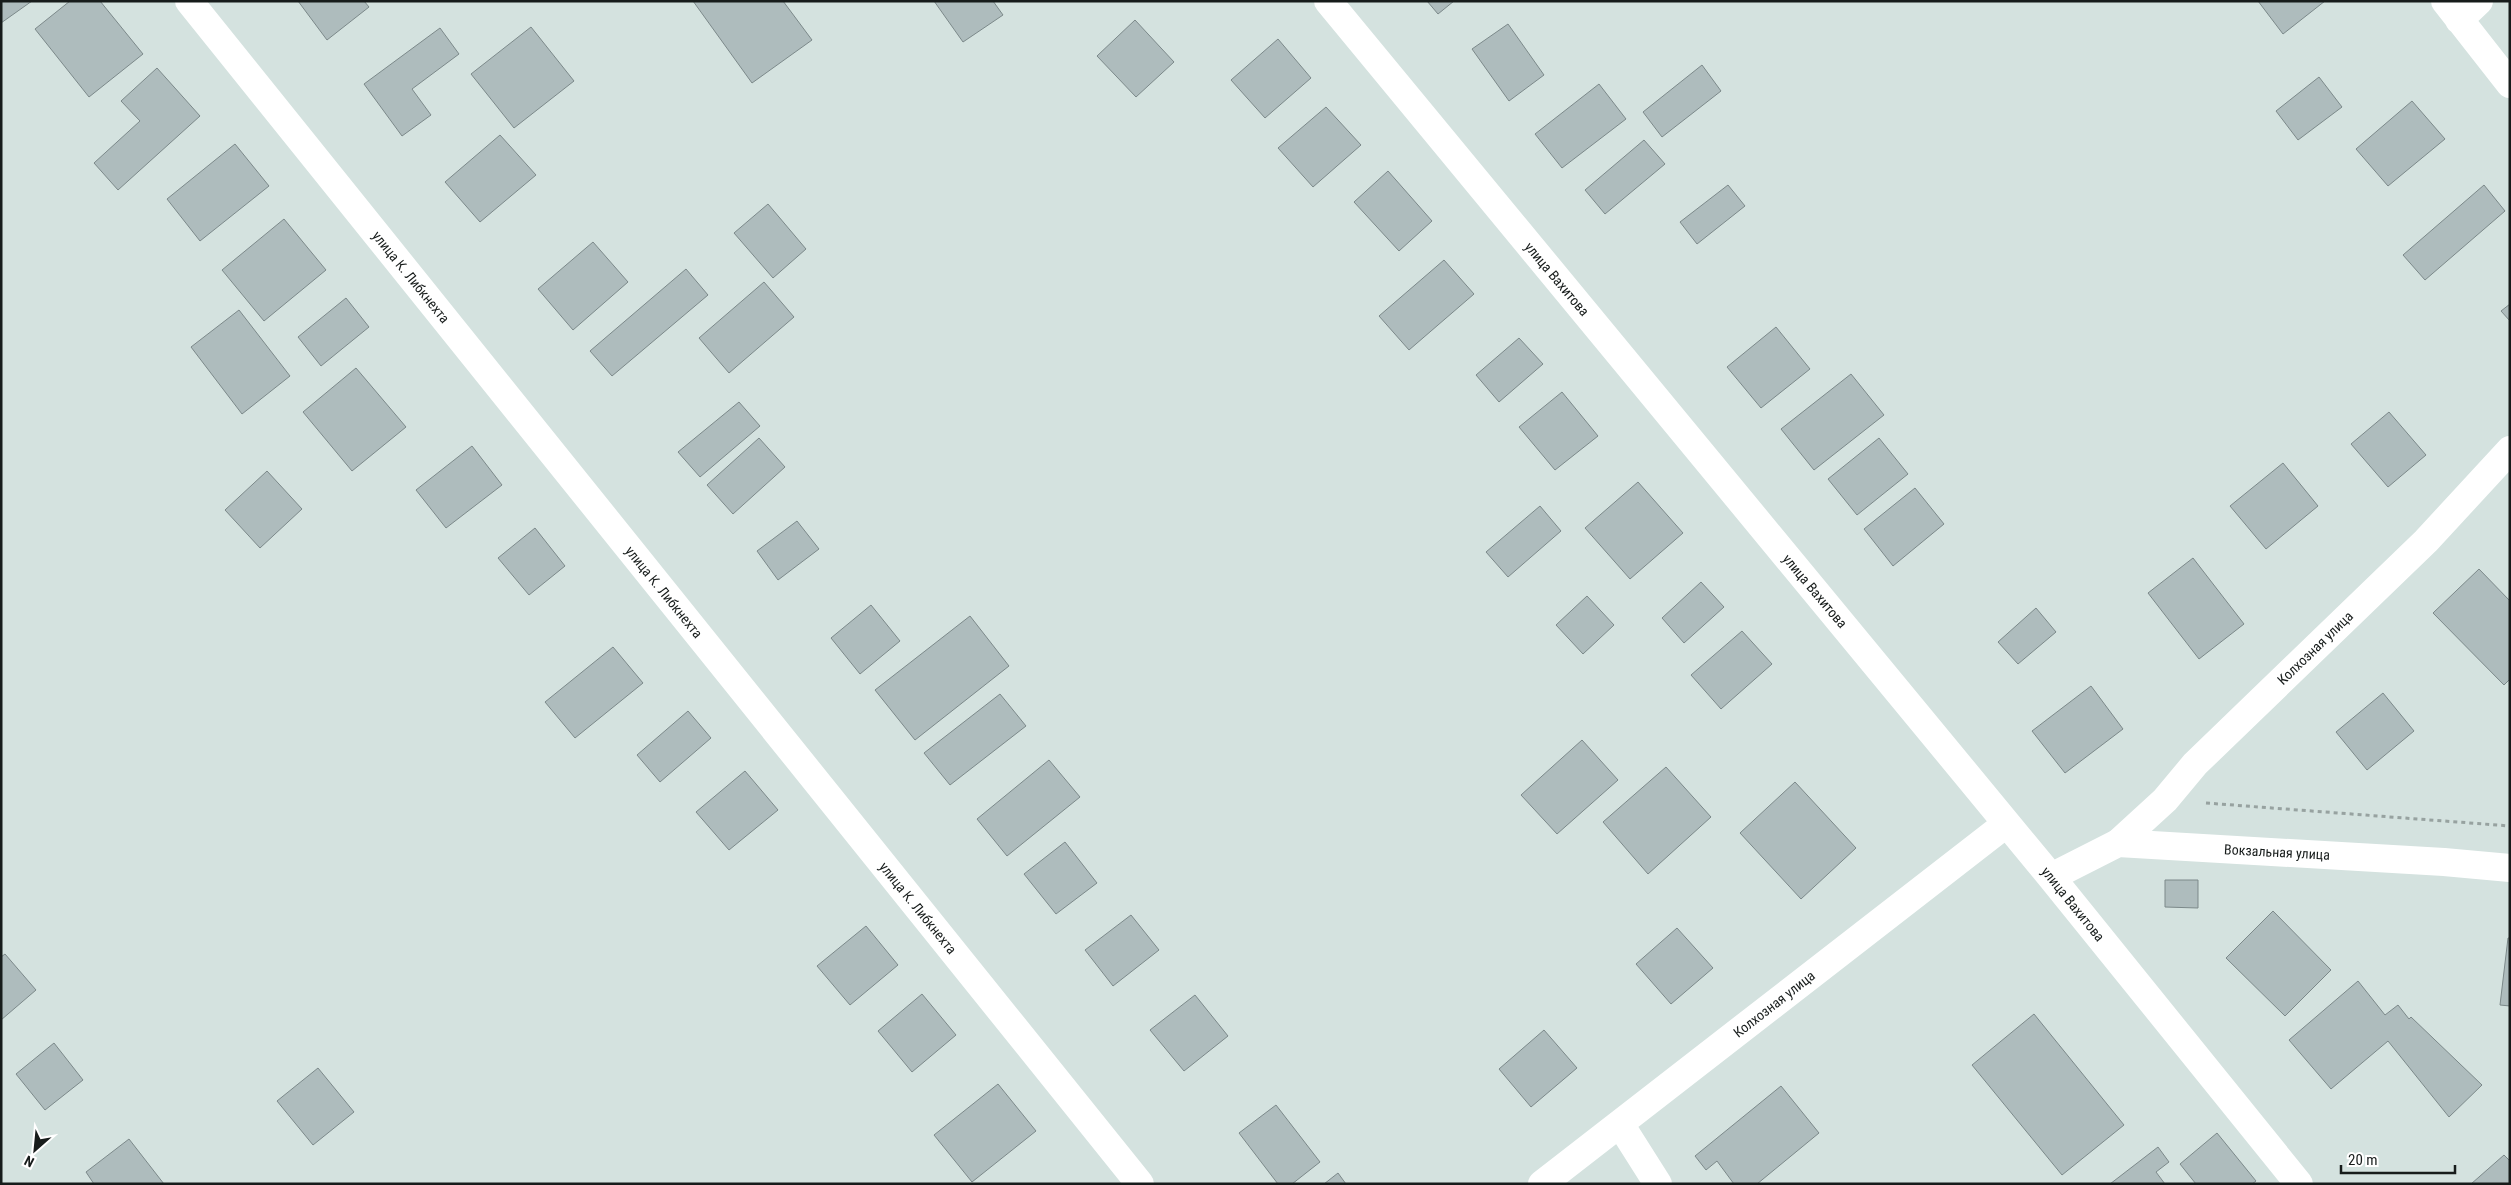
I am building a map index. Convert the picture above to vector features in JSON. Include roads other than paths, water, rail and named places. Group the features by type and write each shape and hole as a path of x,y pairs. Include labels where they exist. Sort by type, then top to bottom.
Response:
{"street":[{"name":"улица К. Либкнехта","path":"189,1 1140,1184"},
{"name":"улица Вахитова","path":"1328,1 2051,877 2299,1184"},
{"path":"2479,1 2452,11 2510,84"},
{"name":"Колхозная улица","path":"2118,843 2165,800 2195,764 2426,541 2510,450"},
{"name":"Колхозная улица","path":"1542,1184 2006,824"},
{"path":"2051,877 2118,843"},
{"name":"Вокзальная улица","path":"2118,843 2425,861 2510,868"},
{"path":"1620,1124 1658,1184"}]}
